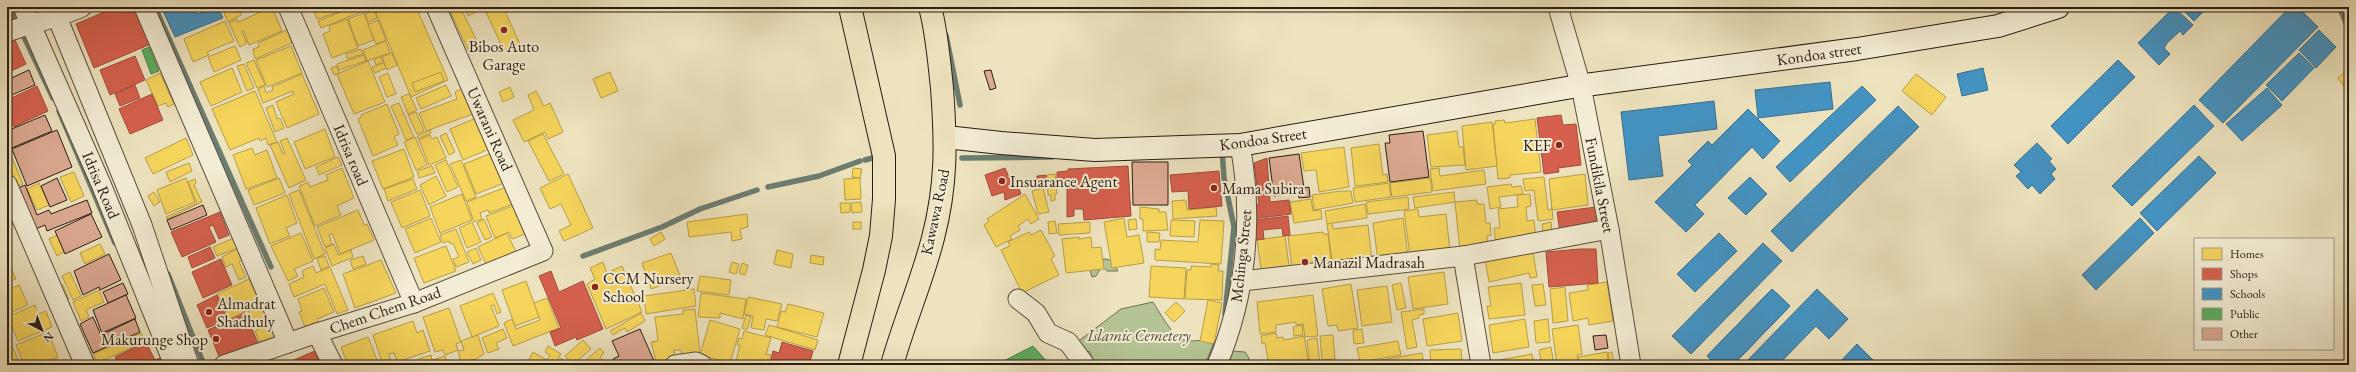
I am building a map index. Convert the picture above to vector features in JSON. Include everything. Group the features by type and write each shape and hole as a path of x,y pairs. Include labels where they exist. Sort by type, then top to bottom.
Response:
{"main road":[{"path":"849,365 874,270 884,199 884,156 850,7"},
{"name":"Kawawa Road","path":"892,365 933,239 944,187 946,137 939,61 930,7"}],"street":[{"path":"7,32 27,15 82,7"},
{"path":"144,7 288,343"},
{"name":"Idrisa road","path":"288,7 414,303"},
{"name":"Uwarani Road","path":"436,7 543,251"},
{"name":"Fundikila Street","path":"1558,7 1579,86 1609,229 1631,365"},
{"name":"Kondoa street","path":"1579,86 1857,49 1983,29 1998,26 2058,7"},
{"name":"Idrisa Road","path":"55,12 142,225 189,365"},
{"name":"Idrisa Road","path":"27,15 101,184 174,365"},
{"name":"Kondoa Street","path":"946,137 1095,150 1240,145 1579,86"},
{"name":"Mchinga Street","path":"1217,365 1235,316 1242,281 1246,228 1247,181 1240,145"},
{"path":"7,184 85,365"},
{"path":"1242,281 1463,256 1609,229"},
{"name":"Chem Chem Road","path":"224,365 317,333 414,303 543,251"},
{"path":"1463,256 1481,365"},
{"path":"1018,299 1036,313 1048,333 1068,342 1086,365"},
{"path":"317,333 333,365"},
{"path":"675,365 696,362 702,365"}],"green space":[{"path":"1106,259 1112,261 1118,271 1107,271 1102,266 1096,276 1092,277 1088,263 1092,260"},
{"name":"Islamic Cemetery","path":"1153,302 1176,336 1185,340 1203,341 1212,344 1216,349 1211,365 1095,365 1090,352 1080,348 1076,343 1121,309"},
{"path":"1232,351 1245,352 1249,358 1249,365 1229,365"}],"building: Homes":[{"path":"225,7 238,7 241,15 228,22 223,11 226,9"},
{"path":"242,7 253,7 244,11"},
{"path":"272,7 282,31 249,45 244,31 242,32 247,43 240,47 229,23 237,19 238,22"},
{"path":"304,7 344,7 345,10 317,19 313,8 305,10"},
{"path":"354,7 359,7 361,12 321,28 318,21"},
{"path":"363,7 374,7 374,9 365,12"},
{"path":"381,7 416,7 448,80 411,97 375,10"},
{"name":"Bibos Auto Garage","path":"460,7 481,49 470,54 450,11"},
{"name":"Bibos Auto Garage","path":"464,7 503,7 520,44 504,51 484,8 468,16"},
{"path":"374,10 377,18 368,22 365,14"},
{"path":"364,13 374,40 358,46 348,19"},
{"path":"347,19 358,48 332,58 323,34 330,31 329,26"},
{"path":"378,20 386,40 376,44 368,24"},
{"path":"225,21 234,41 207,52 209,55 193,62 184,39"},
{"path":"287,30 292,43 255,59 253,49 259,47 258,43"},
{"path":"386,41 390,53 367,61 363,50"},
{"path":"235,46 241,60 214,72 208,57"},
{"path":"291,46 302,73 267,87 256,60"},
{"path":"361,49 363,54 347,59 346,54"},
{"path":"392,53 397,65 387,70 382,57"},
{"path":"364,55 366,61 339,70 337,64"},
{"path":"381,57 383,62 376,65 374,59"},
{"path":"254,60 265,85 257,88 246,63"},
{"path":"368,61 385,102 354,114 337,74"},
{"path":"384,63 386,68 375,73 372,67"},
{"path":"244,64 254,88 247,91 237,66"},
{"path":"337,66 339,73 334,75 331,68"},
{"path":"232,68 242,92 211,106 200,82"},
{"path":"2347,70 2349,72 2348,92 2338,78"},
{"path":"441,72 444,81 415,92 412,83"},
{"path":"610,72 618,91 601,98 593,79"},
{"path":"160,73 174,104 168,107 166,103 158,106 146,80"},
{"path":"388,73 396,94 387,97 379,77"},
{"path":"302,74 319,114 287,128 276,102 294,94 293,91 263,103 258,89 264,86 266,93 273,90 272,87"},
{"path":"1916,74 1946,97 1932,115 1902,91"},
{"path":"446,85 451,96 421,109 416,98"},
{"path":"510,87 514,97 503,102 499,92"},
{"path":"463,88 473,114 426,131 419,113 457,99 455,92"},
{"path":"255,91 277,142 268,145 266,138 260,141 259,138 230,150 212,109"},
{"path":"536,91 544,106 550,103 563,132 548,139 545,132 524,142 513,120 534,110 528,95"},
{"path":"409,94 417,110 408,114 401,97"},
{"path":"399,103 414,137 406,140 391,106"},
{"path":"387,104 399,134 394,137 398,145 373,156 358,119 362,117 361,115"},
{"path":"273,105 277,119 280,118 284,128 275,132 266,108"},
{"path":"416,112 424,131 417,134 408,115"},
{"path":"476,118 494,147 463,160 450,129"},
{"path":"1535,119 1541,172 1510,175 1510,178 1498,179 1493,124 1495,124 1495,121 1504,120 1505,123"},
{"path":"1492,122 1497,166 1466,170 1462,126"},
{"path":"325,129 335,157 305,169 294,142"},
{"path":"430,130 431,133 418,139 417,136"},
{"path":"1457,131 1459,147 1463,147 1465,165 1431,167 1427,135"},
{"path":"446,133 455,152 449,155 440,136"},
{"path":"543,134 564,174 549,181 528,141"},
{"path":"430,135 432,139 437,137 446,158 429,165 419,140"},
{"path":"415,137 427,165 416,170 404,142"},
{"path":"186,138 193,155 153,174 145,158"},
{"path":"287,138 306,180 289,188 270,145 278,142 283,154 285,153 280,141"},
{"path":"1379,144 1383,175 1387,174 1388,182 1355,186 1351,148"},
{"path":"1344,147 1349,187 1319,192 1316,170 1304,171 1301,153"},
{"path":"252,148 255,155 267,150 277,178 246,189 233,155"},
{"path":"404,149 414,177 383,189 372,161"},
{"path":"10,153 23,184 13,188 7,172 7,154"},
{"path":"492,153 504,183 476,194 464,164"},
{"path":"338,157 342,165 319,175 316,167"},
{"path":"446,160 458,187 447,192 435,165"},
{"path":"461,160 476,197 466,201 450,164"},
{"path":"189,163 192,171 170,182 166,172"},
{"path":"432,166 435,173 419,178 417,171"},
{"path":"342,168 354,198 337,206 341,215 315,226 299,186 308,182 310,187 328,180 326,175"},
{"path":"853,168 862,169 860,178 852,177"},
{"path":"1439,168 1440,176 1484,170 1486,184 1433,191 1430,169"},
{"path":"74,172 84,196 71,202 60,177"},
{"path":"568,174 593,228 564,241 559,231 571,225 561,204 550,209 540,188"},
{"path":"1055,174 1057,194 1055,194 1055,200 1051,201 1051,195 1048,195 1047,175"},
{"path":"1585,174 1588,205 1552,210 1549,179"},
{"path":"436,176 446,196 429,205 420,185"},
{"path":"1544,177 1548,210 1552,209 1553,219 1538,221 1534,190 1525,191 1523,179"},
{"path":"186,178 195,202 166,214 157,190"},
{"path":"279,178 285,193 254,205 248,190"},
{"path":"860,178 861,199 845,200 844,179"},
{"path":"1430,178 1432,192 1392,197 1390,183"},
{"path":"195,179 196,183 194,185 202,202 167,219 166,217 197,203 188,182"},
{"path":"413,179 417,189 388,201 384,189"},
{"path":"39,183 49,205 37,210 27,189"},
{"path":"1389,183 1391,197 1355,202 1353,188"},
{"path":"1511,184 1512,187 1521,186 1523,194 1499,197 1501,207 1490,209 1487,187"},
{"path":"506,187 513,204 489,213 488,210 480,213 482,219 474,222 467,202"},
{"path":"1043,188 1049,212 1038,214 1032,191"},
{"path":"299,190 325,254 314,259 289,194"},
{"path":"420,190 430,216 402,228 391,202"},
{"path":"1351,191 1353,203 1314,210 1312,195"},
{"path":"154,192 160,202 154,206 148,196"},
{"path":"1454,192 1455,202 1415,208 1413,197"},
{"path":"462,194 472,220 440,233 430,207"},
{"path":"1025,194 1039,219 1031,224 1028,219 1018,226 1020,230 1010,236 1012,239 996,247 984,225 989,221 987,219"},
{"path":"1530,194 1531,206 1526,207 1527,221 1534,220 1536,241 1496,245 1494,228 1500,228 1498,209 1518,207 1517,195"},
{"path":"287,195 297,223 286,228 290,236 270,244 256,208"},
{"path":"1408,197 1409,209 1368,214 1366,202"},
{"path":"1311,199 1313,211 1321,210 1322,219 1294,223 1290,202"},
{"path":"1186,200 1187,210 1216,207 1217,216 1173,219 1172,201"},
{"path":"1477,200 1477,204 1484,204 1486,223 1490,223 1491,235 1487,236 1488,248 1460,251 1455,202"},
{"path":"861,202 862,212 852,213 851,203"},
{"path":"840,203 850,203 850,212 841,213"},
{"path":"1365,204 1367,218 1327,224 1325,211"},
{"path":"515,205 525,234 512,239 509,232 495,238 486,216"},
{"path":"1140,207 1159,209 1159,212 1166,212 1168,230 1143,231 1143,219 1140,219"},
{"path":"1418,209 1419,217 1446,214 1450,251 1410,256 1404,211"},
{"path":"358,210 364,225 367,224 374,240 340,254 332,233 329,235 332,244 325,247 317,227"},
{"path":"747,214 748,227 740,229 742,239 732,241 731,232 689,237 687,222"},
{"path":"431,218 441,242 415,253 405,229"},
{"path":"1124,218 1127,237 1139,235 1144,263 1112,268 1104,222"},
{"path":"1403,218 1408,257 1378,261 1373,223"},
{"path":"484,219 492,237 485,240 477,223"},
{"path":"1136,219 1137,229 1129,230 1128,220"},
{"path":"1171,220 1195,221 1194,237 1170,236"},
{"path":"1200,220 1224,221 1221,264 1155,260 1155,249 1160,250 1161,240 1198,242"},
{"path":"1055,221 1057,233 1049,234 1048,222"},
{"path":"472,222 481,242 467,248 459,228"},
{"path":"853,222 861,222 861,229 853,229"},
{"path":"1090,222 1090,233 1059,235 1058,224"},
{"path":"1551,222 1552,232 1543,233 1542,224"},
{"path":"1332,223 1333,229 1368,225 1372,262 1333,267 1327,224"},
{"path":"456,229 469,262 456,267 453,259 459,257 453,243 450,244 449,241 443,243 440,235"},
{"path":"1041,230 1055,256 1051,259 1059,275 1022,293 1001,250 1010,246 1008,242 1029,232 1031,235"},
{"path":"661,232 665,239 654,246 650,239"},
{"path":"1147,232 1160,233 1159,242 1147,242"},
{"path":"1323,232 1323,234 1328,234 1332,268 1292,268 1288,236"},
{"path":"301,233 313,261 294,269 298,276 288,281 271,246"},
{"path":"507,233 516,252 487,266 478,247"},
{"path":"57,235 64,252 57,256 49,239"},
{"path":"1285,236 1290,273 1262,276 1257,240"},
{"path":"1079,237 1079,239 1091,237 1092,248 1101,247 1104,269 1066,273 1062,239"},
{"path":"234,238 238,248 217,256 213,247"},
{"path":"100,244 105,254 85,264 80,253"},
{"path":"334,244 338,255 351,250 353,257 332,266 325,248"},
{"path":"446,246 456,271 424,283 414,258"},
{"path":"1539,246 1539,252 1533,252 1537,277 1530,278 1529,273 1489,282 1484,254"},
{"path":"239,248 244,259 239,262 246,277 239,280 232,264 226,267 222,257"},
{"path":"476,248 481,260 473,264 467,252"},
{"path":"777,250 793,254 791,268 774,264"},
{"path":"671,253 681,278 651,289 642,263"},
{"path":"811,255 824,257 823,265 810,263"},
{"path":"325,256 329,266 321,270 317,258"},
{"path":"363,256 366,264 353,269 350,260"},
{"path":"7,258 16,279 7,282"},
{"path":"381,260 396,293 355,308 343,274"},
{"path":"603,262 607,273 622,266 642,312 606,329 587,284 595,279 590,268"},
{"path":"732,262 739,264 736,274 729,272"},
{"path":"742,263 748,265 745,275 739,273"},
{"path":"1211,264 1219,265 1218,271 1223,271 1222,300 1185,299 1187,270 1191,270 1191,266 1211,267"},
{"path":"313,266 316,273 330,267 348,310 337,314 325,284 294,297 289,284 304,277 302,271"},
{"path":"1151,266 1186,268 1184,299 1149,297"},
{"path":"70,272 81,296 73,300 62,276"},
{"path":"1444,272 1448,304 1413,309 1408,277"},
{"path":"700,276 731,280 729,295 697,291"},
{"path":"249,279 268,320 255,326 248,310 229,319 217,294"},
{"path":"526,281 539,317 515,326 502,290"},
{"path":"1607,282 1613,321 1589,325 1588,318 1573,321 1569,293 1588,290 1587,285"},
{"path":"1401,283 1406,308 1397,310 1392,285"},
{"path":"1521,283 1525,315 1489,319 1487,306 1491,306 1488,287"},
{"path":"1351,284 1358,328 1338,331 1337,325 1328,326 1322,289"},
{"path":"1543,284 1546,305 1535,306 1532,285"},
{"path":"19,285 28,305 7,314 7,290"},
{"path":"63,285 69,299 63,302 57,287"},
{"path":"1387,286 1392,322 1362,326 1357,290"},
{"path":"1565,287 1568,321 1553,323 1550,289"},
{"path":"324,288 334,312 317,319 318,322 305,327 299,312 302,311 298,299"},
{"path":"694,289 696,306 646,314 644,296"},
{"path":"99,290 104,302 86,310 89,317 81,321 73,302"},
{"path":"493,293 501,312 497,314 494,305 491,306 499,326 472,337 460,306"},
{"path":"701,293 746,299 743,319 720,313 720,318 698,317"},
{"path":"1313,295 1318,336 1305,337 1303,324 1296,325 1296,322 1276,325 1276,332 1260,334 1257,302"},
{"path":"748,297 782,304 777,321 766,319 764,330 751,328 753,316 744,314"},
{"path":"547,298 559,328 513,346 504,323 512,319 516,329 540,320 534,303"},
{"path":"1208,300 1222,303 1214,344 1200,341"},
{"path":"1176,302 1185,311 1174,322 1165,313"},
{"path":"788,304 824,313 817,337 777,327 781,311 785,312"},
{"path":"35,305 38,314 46,311 52,327 18,341 8,317"},
{"path":"449,308 461,342 456,344 458,350 445,355 443,350 435,352 423,317"},
{"path":"695,309 700,354 682,356 681,350 674,350 675,359 656,361 651,342 658,341 655,317 683,314 683,310"},
{"path":"1424,309 1424,314 1419,315 1419,318 1412,320 1417,347 1407,349 1401,312"},
{"path":"641,313 645,321 627,332 625,328 613,335 610,331"},
{"path":"1458,313 1462,341 1427,346 1423,319"},
{"path":"746,315 751,317 747,330 742,328"},
{"path":"1525,319 1529,347 1493,353 1489,325"},
{"path":"1548,319 1550,342 1536,343 1534,321"},
{"path":"710,320 740,329 730,363 700,355"},
{"path":"413,321 417,333 423,330 430,351 397,362 394,353 389,354 392,365 383,365 373,335"},
{"path":"268,323 276,338 261,345 255,331"},
{"path":"769,325 818,340 815,350 765,335"},
{"path":"1302,325 1303,335 1294,336 1293,327"},
{"path":"1578,325 1582,354 1577,355 1578,361 1557,364 1552,329"},
{"path":"503,329 507,338 496,343 499,349 488,353 482,338"},
{"path":"1362,329 1364,343 1354,344 1353,330"},
{"path":"744,331 771,338 766,354 771,355 768,365 735,365 740,345 737,345 739,338 742,339"},
{"path":"48,332 58,357 38,365 24,365 16,345"},
{"path":"141,333 145,342 97,363 93,354"},
{"path":"1276,333 1277,338 1283,337 1284,340 1304,336 1309,365 1269,365 1265,343 1262,344 1261,336"},
{"path":"478,335 484,354 476,359 461,362 458,351 464,350 461,341"},
{"path":"1333,335 1335,359 1322,360 1320,336"},
{"path":"368,337 379,365 348,365 341,347"},
{"path":"1317,338 1320,365 1310,365 1307,340"},
{"path":"583,340 591,349 572,365 565,356"},
{"path":"1398,341 1401,355 1360,362 1357,348"},
{"path":"548,346 561,354 555,364 526,365 533,352 547,360 550,355 545,352"},
{"path":"1551,347 1554,365 1542,365 1539,350"},
{"path":"13,348 20,365 11,365 7,357 7,350"},
{"path":"600,348 604,353 600,357 607,365 580,365"},
{"path":"1461,349 1462,365 1431,365 1430,350"},
{"path":"1607,352 1609,365 1579,365 1578,357"},
{"path":"1612,352 1614,363 1610,364 1608,353"},
{"path":"1422,353 1424,365 1376,365 1376,361"},
{"path":"1532,354 1534,365 1495,365 1494,361"},
{"path":"431,355 433,365 420,365 419,359"},
{"path":"445,356 448,365 435,365 433,360"},
{"path":"561,358 570,365 555,365"},
{"path":"57,359 60,365 43,365"},
{"path":"417,360 419,365 410,365 409,363"},
{"path":"1367,361 1367,365 1344,365"}],"building: Shops":[{"path":"116,7 135,7 151,44 94,68 76,24"},
{"path":"14,38 26,64 7,73 7,41"},
{"path":"135,56 145,80 110,95 100,70"},
{"path":"135,85 140,98 120,106 115,94"},
{"path":"37,86 48,111 14,127 7,112 7,100"},
{"path":"152,94 163,120 130,134 119,109"},
{"name":"KEF","path":"1561,115 1563,125 1576,124 1581,165 1558,168 1559,172 1544,174 1537,118"},
{"path":"1267,158 1270,202 1289,200 1291,214 1252,219 1250,205 1259,204 1254,163"},
{"path":"1128,166 1131,216 1084,220 1083,209 1074,209 1074,216 1067,217 1067,184 1057,185 1057,172 1068,171 1068,169"},
{"name":"Insuarance Agent","path":"1005,168 1009,177 1014,175 1021,194 1005,200 1004,192 992,196 985,175"},
{"path":"1219,171 1222,206 1189,209 1188,191 1172,192 1170,175"},
{"path":"1046,175 1046,185 1037,186 1037,176"},
{"path":"1596,207 1598,229 1560,233 1557,212"},
{"path":"220,212 229,235 219,239 213,225 209,227 216,242 182,257 171,232"},
{"path":"1288,216 1290,235 1283,236 1282,228 1263,230 1264,239 1250,241 1248,221"},
{"path":"210,247 215,258 192,268 188,257"},
{"path":"1596,249 1598,283 1549,287 1546,252"},
{"path":"221,259 232,285 203,298 192,272"},
{"path":"551,271 559,292 583,281 603,329 577,340 576,337 555,346 550,332 561,328 539,276"},
{"path":"217,295 227,319 207,328 197,305"},
{"path":"245,313 258,343 221,361 208,330"},
{"path":"146,342 155,360 160,358 163,365 119,365 115,357"},
{"path":"782,342 813,351 809,365 770,365 773,351 779,353"},
{"path":"315,351 321,365 282,365"}],"building: Schools":[{"path":"161,7 202,7 196,10 197,14 218,7 223,18 175,37"},
{"path":"2174,7 2193,25 2183,35 2180,31 2167,43 2164,48 2170,54 2159,65 2138,43"},
{"path":"2180,7 2208,7 2194,21"},
{"path":"2290,7 2298,7 2318,27 2223,123 2199,100"},
{"path":"2319,30 2336,47 2316,68 2299,50"},
{"path":"2299,53 2314,68 2282,101 2266,85"},
{"path":"2118,60 2135,77 2068,144 2051,126"},
{"path":"1983,68 1988,90 1962,96 1957,74"},
{"path":"1830,82 1833,109 1758,118 1755,90"},
{"path":"1862,86 1876,100 1790,182 1776,167"},
{"path":"2267,88 2282,105 2242,141 2226,124"},
{"path":"1714,101 1717,129 1658,136 1663,176 1629,180 1621,112"},
{"path":"2194,105 2214,126 2132,206 2112,186"},
{"path":"1898,106 1919,127 1792,252 1771,231"},
{"path":"1748,109 1780,141 1763,159 1752,147 1695,205 1704,214 1686,232 1655,202 1692,165 1688,161 1708,141 1712,145"},
{"path":"2037,143 2052,159 2049,161 2056,169 2051,174 2055,179 2040,194 2032,185 2028,189 2016,176 2021,172 2014,165"},
{"path":"2199,156 2216,173 2157,231 2140,213"},
{"path":"1750,177 1767,194 1746,215 1728,198"},
{"path":"2140,218 2154,233 2096,290 2082,275"},
{"path":"1719,233 1737,251 1695,292 1677,274"},
{"path":"1763,243 1782,261 1691,354 1672,336"},
{"path":"1772,289 1790,306 1733,365 1716,365 1707,356"},
{"path":"1772,289 1790,306 1733,365 1716,365 1707,356"},
{"path":"1817,289 1848,319 1829,339 1816,326 1778,365 1743,365"},
{"path":"1857,344 1875,362 1873,365 1837,365"}],"building: Public":[{"path":"149,47 159,71 151,74 142,50"},
{"path":"1033,346 1050,365 996,365"}],"building: Other":[{"path":"29,70 35,85 7,97 7,80"},
{"path":"991,70 996,88 990,90 984,71"},
{"path":"45,115 52,131 7,150 7,131"},
{"path":"57,130 72,167 27,186 12,149"},
{"path":"1423,131 1429,177 1390,182 1385,143 1390,143 1389,135"},
{"path":"1299,154 1304,188 1309,187 1310,197 1299,198 1298,192 1274,196 1269,158"},
{"path":"1132,162 1168,162 1168,205 1133,205"},
{"path":"57,178 67,200 50,207 41,186"},
{"path":"25,185 37,215 49,210 51,214 87,200 92,213 47,231 45,225 31,231 14,190"},
{"path":"203,205 207,215 171,230 167,220"},
{"path":"91,214 102,237 65,254 55,231"},
{"path":"109,254 121,280 100,290 99,287 83,295 74,271"},
{"path":"123,283 128,294 108,303 103,292"},
{"path":"126,295 136,318 102,333 93,310"},
{"path":"93,317 101,335 135,319 140,332 93,353 80,324"},
{"path":"640,329 654,361 644,365 616,365 613,359 619,356 612,341"},
{"path":"1606,335 1608,348 1595,350 1593,336"}],"waterway":[{"path":"10,7 53,98"},
{"path":"155,7 271,267"},
{"path":"2339,7 2349,29"},
{"path":"946,35 960,105"},
{"path":"59,111 115,243"},
{"path":"1222,150 1224,178 1234,227 1225,314"},
{"path":"865,160 876,157"},
{"path":"962,158 1052,157"},
{"path":"768,187 819,176 860,161"},
{"path":"583,256 662,227 700,209 757,190"},
{"path":"168,274 204,365"},
{"path":"1207,365 1216,344"}],"place":[{"name":"Bibos Auto Garage","path":"504,30"},
{"name":"KEF","path":"1559,145"},
{"name":"Insuarance Agent","path":"1002,181"},
{"name":"Mama Subira","path":"1214,188"},
{"name":"Manazil Madrasah","path":"1305,262"},
{"name":"CCM Nursery School","path":"595,287"},
{"name":"Almadrat Shadhuly","path":"209,312"},
{"name":"Makurunge Shop","path":"216,339"}]}
